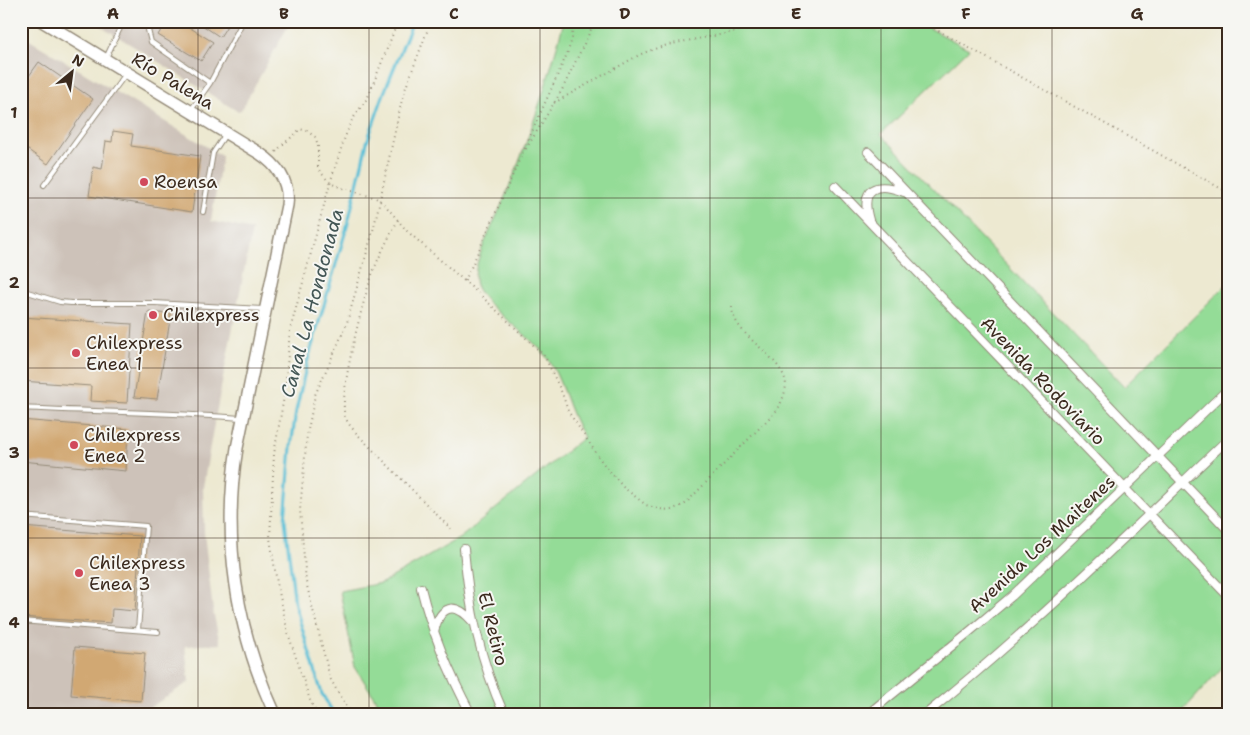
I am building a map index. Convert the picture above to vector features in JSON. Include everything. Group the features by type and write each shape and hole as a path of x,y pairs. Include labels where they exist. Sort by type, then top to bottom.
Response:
{"main road":[{"name":"Río Palena","path":"42,21 269,160 281,175 287,189 287,199 265,310"},
{"path":"265,310 234,463 231,496 231,535 237,599 246,639 274,714"}],"street":[{"name":"Avenida Rodoviario","path":"868,152 1229,531"},
{"name":"Avenida Rodoviario","path":"835,186 1229,597"},
{"path":"870,223 867,202 868,194 872,189 876,187 887,188 905,193"},
{"name":"Avenida Los Maitenes","path":"870,713 1005,602 1229,388"},
{"path":"926,714 1033,624 1229,438"},
{"name":"El Retiro","path":"464,549 473,622 487,671 504,714"},
{"path":"422,588 434,634 450,676 471,714"},
{"path":"434,634 439,616 449,608 462,612 473,622"}],"lane":[{"path":"105,60 122,24 118,21"},
{"path":"154,21 148,30 151,42 210,83"},
{"path":"190,111 210,83 243,21"},
{"path":"44,185 127,73"},
{"path":"203,212 213,153 226,133"},
{"path":"21,290 60,302 71,303 154,303 265,310"},
{"path":"21,408 177,413 243,418"},
{"path":"21,516 146,526 138,630"},
{"path":"21,621 158,632"}],"path":[{"path":"317,714 311,703 288,633 277,583 270,538 274,454 285,391 290,330 330,182 352,120 368,97 398,21"},
{"path":"352,714 330,678 306,582 300,510 307,435 315,395 346,326 379,201 403,95 430,21"},
{"path":"465,282 567,54 572,39 573,21"},
{"path":"522,154 554,104 595,21"},
{"path":"554,104 654,48 683,40 728,34 766,21"},
{"path":"921,21 1229,193"},
{"path":"269,160 282,143 294,136 300,129 307,131 315,137 318,145 318,169 330,182 342,188 364,194 385,205 426,249 465,282 544,355 562,393 568,411 602,462 623,487 646,505 658,509 671,510 685,504 778,409 784,394 785,379 766,352 738,325 732,315 732,308"},
{"path":"398,220 382,249 365,297 345,391 345,416 350,426 358,435 451,529"}],"shaded area":[{"path":"93,21 291,21 241,110 237,111"},
{"path":"21,35 222,156 211,221 252,230 203,487 204,533 213,611 220,644 185,646 189,682 140,714 21,714"}],"green space":[{"path":"564,21 916,21 969,49 881,134 1124,387 1229,282 1229,660 1180,714 385,714 355,667 340,591 382,583 460,538 584,437 573,417 556,374 545,355 529,338 488,302 476,285 475,279 480,254 514,175 533,124"}],"building":[{"path":"167,21 179,21 213,42 201,61 158,35"},
{"path":"196,21 230,21 220,37"},
{"path":"39,62 93,99 48,164 21,145 21,87"},
{"name":"Roensa","path":"113,131 133,134 131,146 200,156 192,212 89,196 93,167 102,169 106,141 112,142"},
{"path":"148,312 171,314 157,399 134,397"},
{"name":"Chilexpress Enea 1","path":"21,317 132,324 127,403 90,401 91,386 21,381"},
{"name":"Chilexpress Enea 2","path":"21,420 128,429 126,471 21,461"},
{"name":"Chilexpress Enea 3","path":"21,527 140,536 135,611 112,609 111,623 21,617"},
{"path":"75,647 145,653 141,701 71,695"}],"waterway":[{"name":"Canal La Hondonada","path":"334,714 322,694 295,605 285,520 291,447 296,411 307,363 348,223 367,142 384,93 413,21"}],"place":[{"name":"Roensa","path":"144,182"},
{"name":"Chilexpress","path":"153,315"},
{"name":"Chilexpress Enea 1","path":"76,353"},
{"name":"Chilexpress Enea 2","path":"74,445"},
{"name":"Chilexpress Enea 3","path":"79,573"}]}
